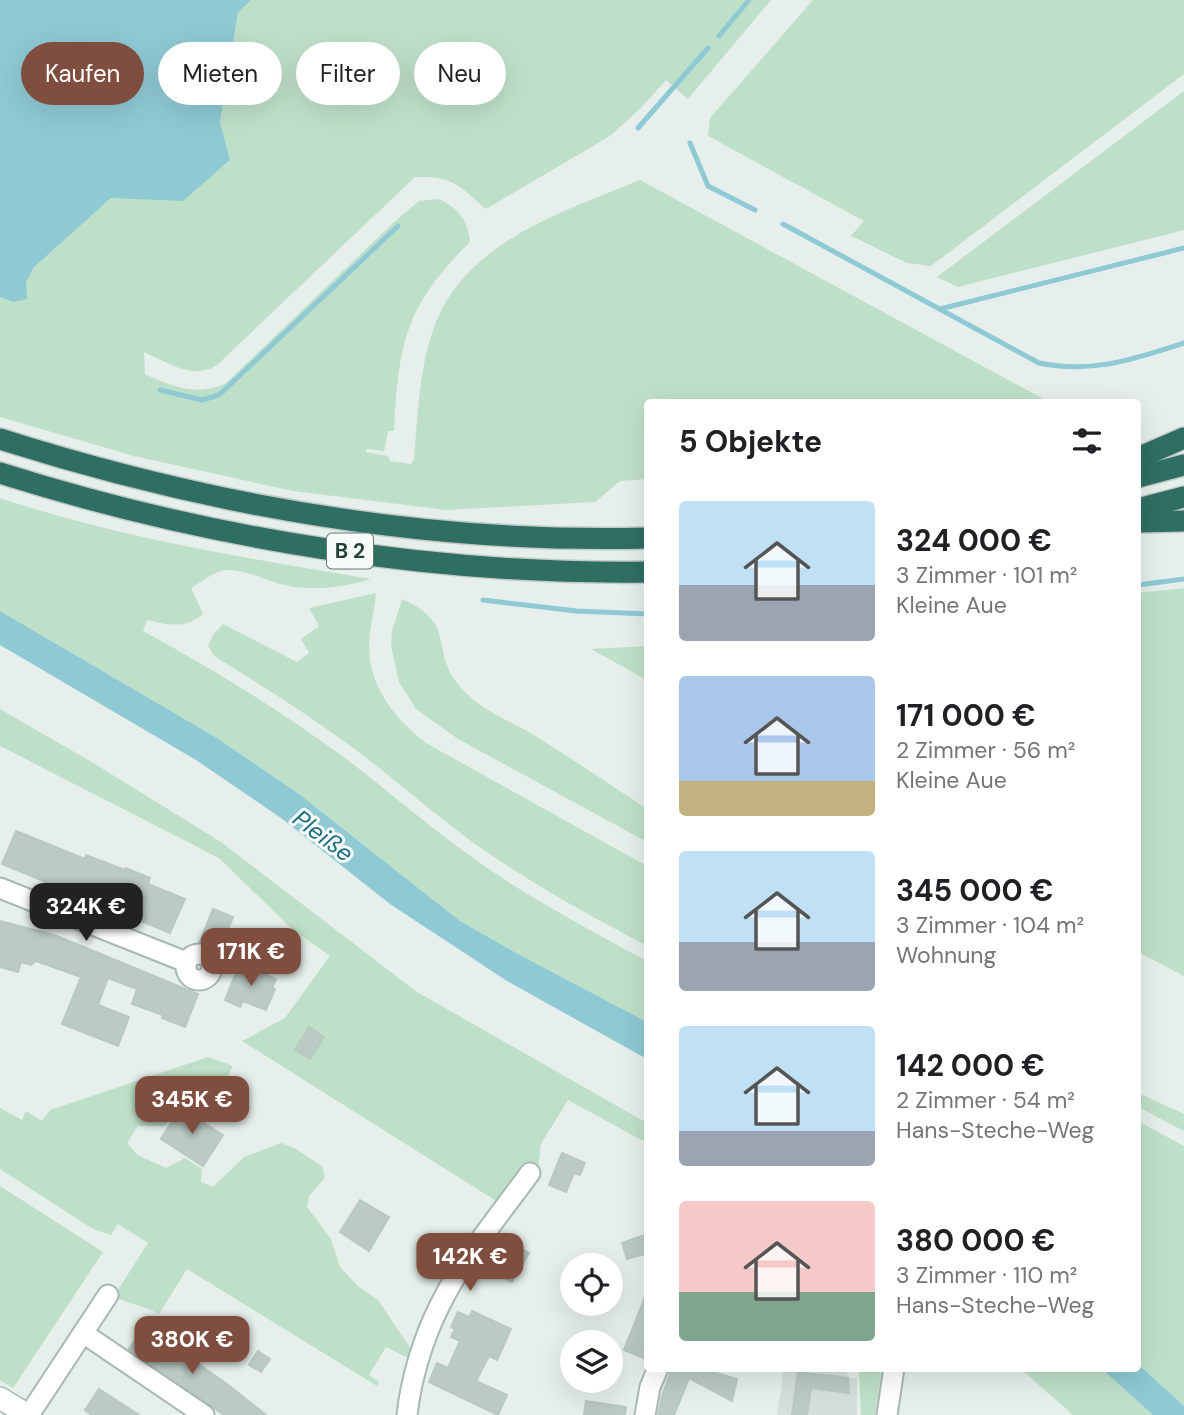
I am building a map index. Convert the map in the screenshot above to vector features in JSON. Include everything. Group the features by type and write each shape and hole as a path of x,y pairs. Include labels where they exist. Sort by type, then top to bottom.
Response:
{"highway":[{"path":"1141,457 1184,438"},
{"name":"B 2","path":"0,439 114,473 312,514 479,534 644,538"},
{"path":"1141,476 1184,465"},
{"name":"B 2","path":"0,473 153,515 304,546 435,561 573,572 644,572"},
{"path":"1141,508 1184,497"},
{"path":"1141,522 1184,521"}],"main road":[{"path":"0,1398 29,1415"}],"street":[{"path":"0,888 186,962"},
{"path":"407,1415 423,1348 439,1306 458,1273 530,1173"},
{"path":"29,1415 108,1295"},
{"path":"83,1333 204,1415"},
{"path":"645,1415 650,1387 656,1372"},
{"path":"887,1415 893,1372"}],"shaded area":[{"path":"784,1372 847,1372 848,1378 857,1378 857,1415 777,1415"}],"green space":[{"path":"251,0 771,0 688,99 666,80 640,109 610,136 486,209 447,180 415,177 217,365 189,371 144,352 145,374 165,383 194,390 225,384 393,223 419,201 439,199 452,206 461,216 470,242 431,286 409,327 399,373 394,431 388,431 384,451 367,449 366,452 388,456 390,461 411,464 414,459 420,390 430,338 451,294 471,270 495,249 522,232 640,180 1043,399 644,399 644,479 620,481 595,502 446,510 293,491 134,456 0,417 0,297 13,302 34,266 111,198 183,200 230,160 220,122 223,105 282,105 282,42 233,42 238,11"},
{"path":"813,0 1184,0 1184,74 931,266 907,263 851,236 864,221 708,136 710,118"},
{"path":"1184,91 1184,230 958,287 937,277"},
{"path":"0,498 137,536 371,579 341,586 309,588 225,570 191,588 203,614 197,619 183,624 147,620 143,631 221,675 296,724 345,758 483,865 564,915 644,959 644,1020 460,921 299,794 217,738 0,611"},
{"path":"1184,588 1184,976 1141,954 1141,593"},
{"path":"376,593 369,644 370,662 374,678 390,706 426,743 644,864 644,944 568,903 491,855 335,735 214,656 208,646 223,624 297,662 309,653 301,639 319,626 309,608"},
{"path":"402,599 419,608 437,627 450,671 465,692 493,713 534,735 644,807 644,840 458,739 416,709 399,682 391,646 392,631"},
{"path":"644,646 644,678 591,649"},
{"path":"0,709 221,842 417,992 644,1121 644,1141 568,1100 541,1144 537,1177 501,1204 242,1041 285,1018 330,956 291,928 219,858 0,746"},
{"path":"208,1057 233,1066 216,1096 182,1101 165,1126 138,1126 127,1143 138,1155 166,1168 185,1158 202,1169 201,1182 213,1187 244,1157 281,1143 322,1166 325,1178 309,1196 307,1207 331,1239 340,1267 359,1287 378,1300 415,1355 414,1359 408,1358 386,1347 369,1375 379,1382 377,1386 187,1269 159,1314 114,1296 148,1243 118,1224 111,1235 93,1229 0,1169 0,1108 22,1120 26,1111 42,1121 50,1110"},
{"path":"1141,1094 1184,1114 1184,1131 1141,1109"},
{"path":"1141,1123 1184,1146 1184,1406 1141,1367"},
{"path":"0,1186 103,1252 13,1388 0,1380"},
{"path":"859,1372 882,1372 875,1415 861,1415"},
{"path":"1024,1372 1105,1372 1153,1415 1073,1415"}],"water":[{"path":"0,0 251,0 238,12 233,42 158,42 158,105 223,105 220,122 230,160 183,201 111,198 34,267 26,283 27,299 13,302 0,297"},
{"name":"Pleiße","path":"0,611 217,738 299,794 460,921 644,1020 644,1057 507,981 390,904 281,818 196,760 0,645"},
{"path":"1141,1367 1184,1406 1184,1415 1153,1415 1105,1372 1141,1372"}],"building":[{"path":"16,831 85,859 86,855 125,870 126,868 150,878 148,884 185,899 170,933 2,864"},
{"path":"213,909 233,917 219,951 199,944"},
{"path":"0,921 57,936 198,994 185,1027 162,1018 163,1015 132,1004 137,989 108,978 98,1005 129,1017 118,1046 62,1024 81,977 36,961 31,965 21,962 18,972 0,967"},
{"path":"240,963 276,979 272,988 275,989 266,1010 243,1001 240,1007 225,1000"},
{"path":"309,1027 324,1037 310,1059 295,1050"},
{"path":"181,1107 192,1114 194,1110 207,1119 204,1123 223,1135 203,1166 161,1139"},
{"path":"562,1153 585,1163 580,1175 574,1173 566,1192 549,1185"},
{"path":"360,1200 389,1217 369,1251 340,1232"},
{"path":"644,1235 644,1254 627,1259 622,1243"},
{"path":"507,1240 529,1253 512,1282 490,1269"},
{"path":"644,1300 644,1358 624,1350"},
{"path":"472,1311 511,1329 497,1360 489,1356 476,1381 507,1395 498,1415 429,1382 437,1363 448,1368 460,1341 451,1337 455,1329 451,1327 458,1312 469,1317"},
{"path":"226,1317 248,1330 235,1350 213,1337 216,1333 212,1331 219,1319 223,1322"},
{"path":"144,1327 223,1381 266,1415 224,1415 129,1349"},
{"path":"258,1351 270,1359 261,1372 249,1365"},
{"path":"671,1372 712,1372 737,1379 732,1401 689,1378 674,1415 658,1415"},
{"path":"798,1372 848,1378 849,1393 811,1388 807,1415 792,1415"},
{"path":"99,1389 139,1415 92,1415 85,1410"},
{"path":"586,1401 626,1407 625,1415 584,1415"}],"waterway":[{"path":"719,36 749,0"},
{"path":"638,128 708,48"},
{"path":"690,143 708,186 755,210"},
{"path":"783,224 1039,363 1095,366 1184,343"},
{"path":"160,390 202,400 219,395 398,226"},
{"path":"940,309 1184,248"},
{"path":"1141,585 1184,579"},
{"path":"483,600 576,611 644,614"}]}
